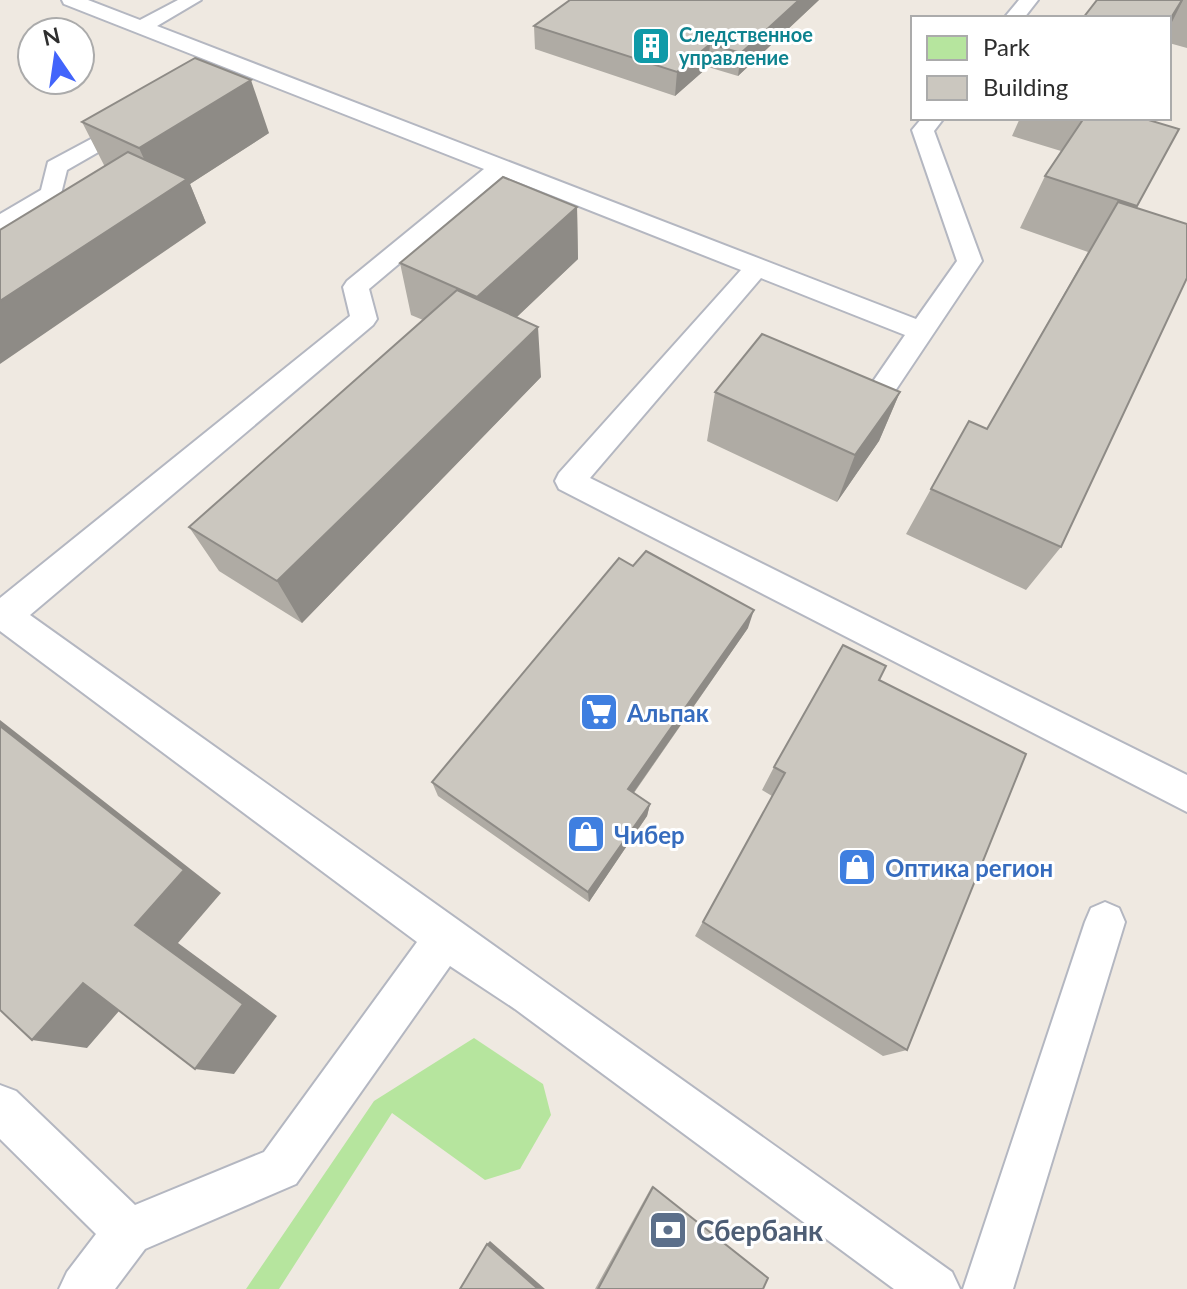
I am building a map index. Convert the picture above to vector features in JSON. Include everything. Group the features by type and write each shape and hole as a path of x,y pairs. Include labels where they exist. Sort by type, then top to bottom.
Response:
{"lane":[{"path":"71,0 922,331"},
{"path":"141,27 192,0"},
{"path":"1016,16 1029,0"},
{"path":"208,79 235,64"},
{"path":"0,224 52,193 56,167 156,109"},
{"path":"877,396 970,261 923,130 931,120"},
{"path":"500,167 356,287 364,319 2,614 445,938 530,994 935,1289"},
{"path":"757,267 570,481 1187,794"},
{"path":"988,1289 1105,922"},
{"path":"84,1289 128,1232 280,1168 445,938"},
{"path":"0,1107 128,1232"}],"green space":[{"path":"474,1038 543,1084 551,1115 520,1169 485,1180 392,1113 279,1289 246,1289 374,1101"}],"building":[{"path":"570,0 799,0 741,53 710,44 677,72 534,26"},
{"path":"1097,0 1182,0 1171,18 1085,16"},
{"path":"195,58 251,80 139,148 82,122"},
{"path":"1083,120 1149,120 1179,129 1137,206 1045,176"},
{"path":"128,152 187,179 0,301 0,230"},
{"path":"503,177 577,207 477,297 400,263"},
{"path":"1118,202 1187,224 1187,278 1061,547 931,489 969,421 987,429"},
{"path":"457,290 538,327 277,581 189,527"},
{"path":"762,334 900,392 855,455 715,392"},
{"name":"Альпак","path":"646,551 754,610 628,789 650,804 588,892 432,782 619,558 633,566"},
{"path":"843,645 886,666 879,680 1026,754 907,1050 703,922 785,773 774,767"},
{"path":"0,726 184,870 135,925 243,1004 195,1069 83,983 32,1040 0,1010"},
{"name":"Сбербанк","path":"653,1187 768,1278 763,1289 598,1289"},
{"path":"487,1244 538,1289 460,1289"}],"place":[{"name":"Следственное управление","path":"651,46"},
{"name":"Альпак","path":"599,712"},
{"name":"Чибер","path":"586,834"},
{"name":"Оптика регион","path":"857,867"},
{"name":"Сбербанк","path":"668,1230"}]}
